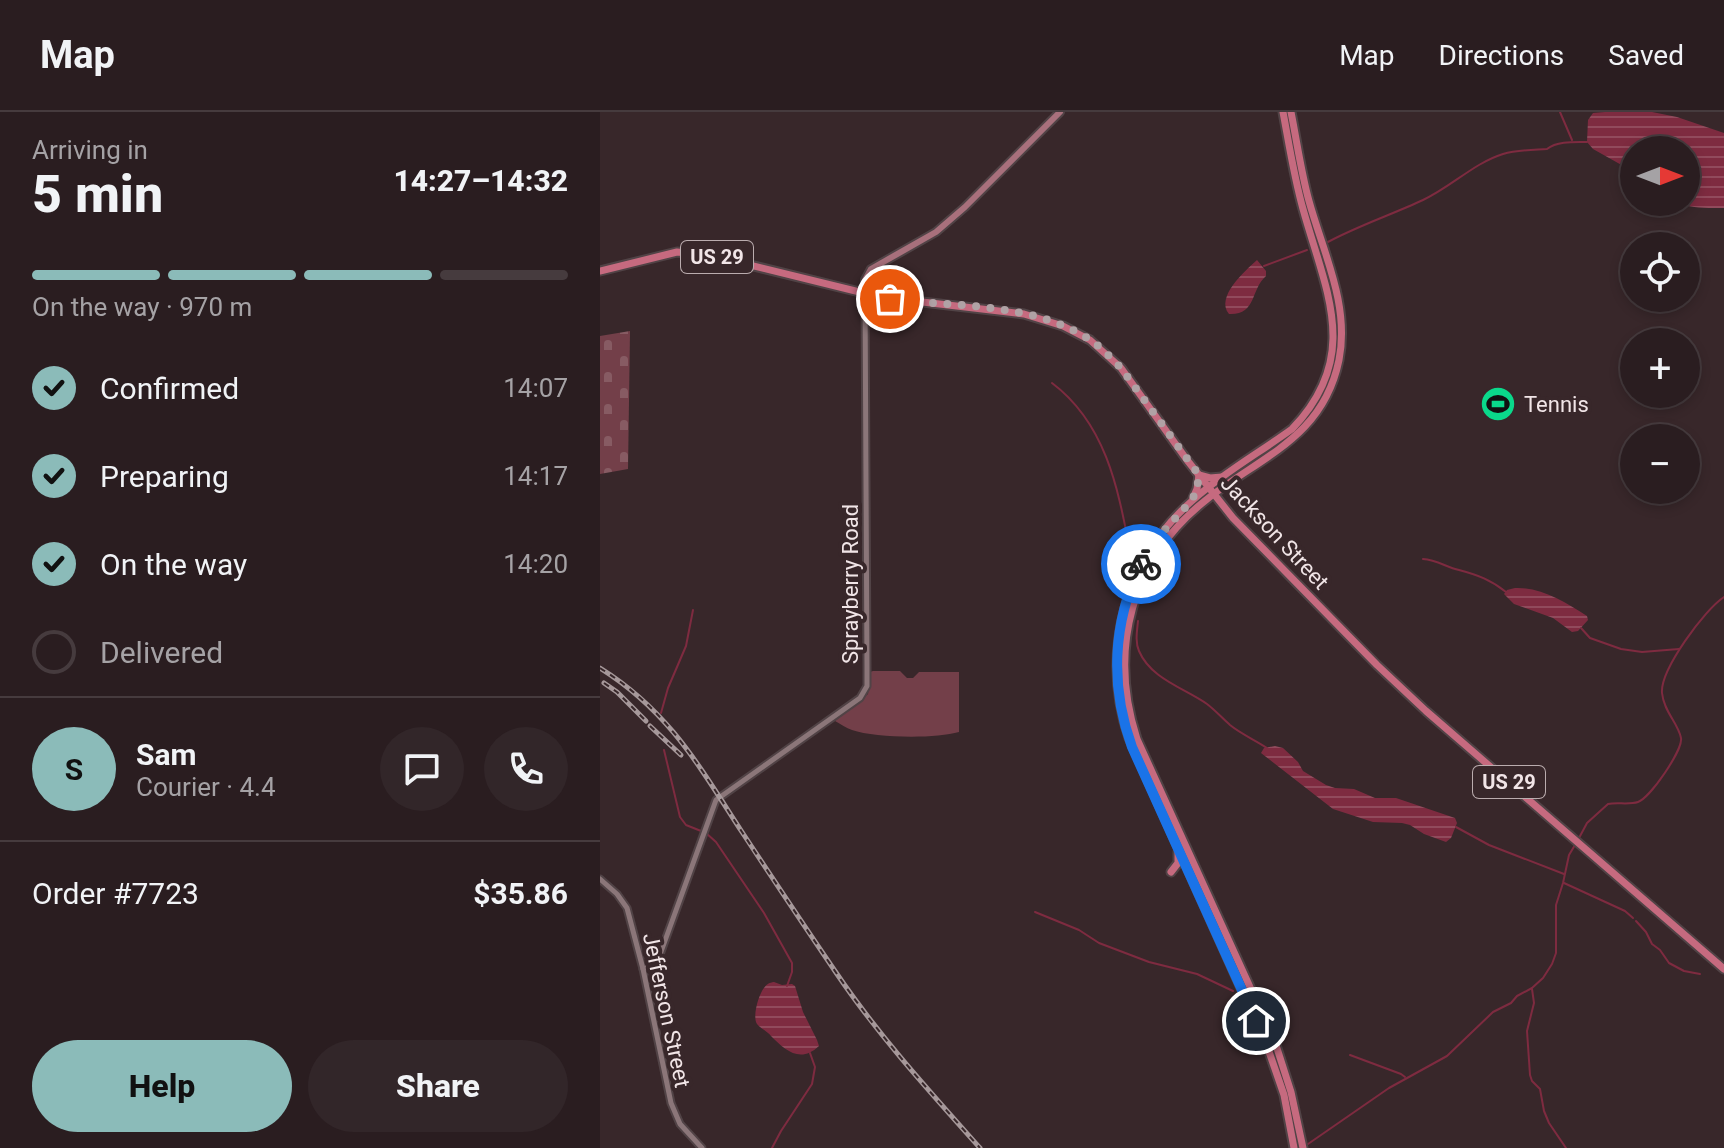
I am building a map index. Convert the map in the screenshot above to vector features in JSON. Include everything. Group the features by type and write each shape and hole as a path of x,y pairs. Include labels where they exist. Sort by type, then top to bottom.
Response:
{"main road":[{"path":"865,294 865,280 871,269 936,232 1060,112"},
{"path":"1283,112 1300,200 1331,305 1334,328 1326,378 1318,396 1292,429 1161,534 1140,566 1128,596 1117,657 1118,691 1126,729 1271,1056 1284,1095 1294,1148"},
{"path":"1291,112 1308,198 1338,298 1342,323 1340,354 1330,389 1320,408 1298,435 1226,480 1199,475 1195,504 1161,548 1135,600 1125,647 1125,675 1127,701 1137,739 1275,1042 1291,1092 1303,1148"},
{"name":"Jackson Street","path":"600,271 655,256 693,253 865,294 1024,314 1063,326 1085,337 1121,368 1211,491 1283,571 1426,711 1724,969"},
{"path":"1226,480 1226,509"},
{"path":"1195,504 1214,504 1226,509"},
{"path":"1171,872 1179,860 1174,839"}],"street":[{"name":"Sprayberry Road","path":"643,969 655,965 658,960 716,800 860,698 865,691 865,294"},
{"name":"Jefferson Street","path":"601,882 617,894 627,908 671,1103 680,1124 702,1148"}],"green space":[{"path":"630,331 628,469 600,474 600,336"},
{"path":"900,671 907,678 913,678 919,672 959,672 959,732 921,737 890,736 862,733 835,721 868,694 870,672"}],"shaded area":[{"path":"1652,112 1724,133 1724,208 1700,207 1700,136 1620,136 1620,164 1593,149 1587,142 1588,120 1593,113"},
{"path":"1257,260 1266,271 1266,276 1249,306 1238,313 1229,314 1226,300 1229,292"},
{"path":"1515,588 1552,596 1587,616 1588,620 1578,631 1572,632 1553,618 1514,604 1504,594"},
{"path":"1264,748 1283,748 1303,771 1326,785 1354,789 1375,798 1396,798 1455,818 1457,823 1451,838 1446,842 1410,825 1373,822 1333,809 1261,753"},
{"path":"774,982 795,986 819,1046 812,1051 793,1053 757,1024 760,995 767,985"}],"waterway":[{"path":"1560,112 1572,140"},
{"path":"1326,243 1423,200 1492,158 1547,149 1561,143 1587,142"},
{"path":"1264,266 1307,250"},
{"path":"1052,383 1071,400 1099,441 1116,487 1132,561"},
{"path":"1423,559 1478,576 1506,592"},
{"path":"1579,838 1587,823 1608,804 1634,803 1643,799 1671,762 1681,738 1663,700 1663,683 1685,641 1724,597"},
{"path":"661,713 686,646 693,610"},
{"path":"1138,621 1138,648 1151,669 1207,704 1234,728 1267,748"},
{"path":"1581,628 1590,638 1621,649 1642,652 1679,649"},
{"path":"664,750 680,817 686,825 701,831"},
{"path":"1456,827 1489,845 1564,874"},
{"path":"706,833 716,842 764,913 792,963 787,986"},
{"path":"1308,1144 1389,1088 1447,1056 1493,1012 1511,1003 1543,978 1556,953 1556,905 1569,855 1575,845"},
{"path":"1564,883 1625,911 1633,918"},
{"path":"1035,912 1079,930 1099,943 1149,962 1197,974 1233,991"},
{"path":"1636,921 1669,963 1684,971 1700,974"},
{"path":"1532,989 1534,1003 1527,1031 1530,1075 1540,1089 1549,1123 1566,1148"},
{"path":"772,1148 812,1084 815,1067 810,1053"},
{"path":"1350,1055 1405,1077"}],"railway":[{"path":"600,668 645,702 681,741 853,997 980,1148"},
{"path":"604,683 646,721"},
{"path":"650,726 681,755"}],"way so far":[{"path":"890,299 1009,311 1036,317 1085,337 1121,368 1199,475 1192,500 1161,534 1141,564"}],"place":[{"name":"Tennis","path":"1498,404"}],"route":[{"path":"1141,564 1126,603 1118,637 1117,683 1123,720 1132,747 1256,1021"}]}
